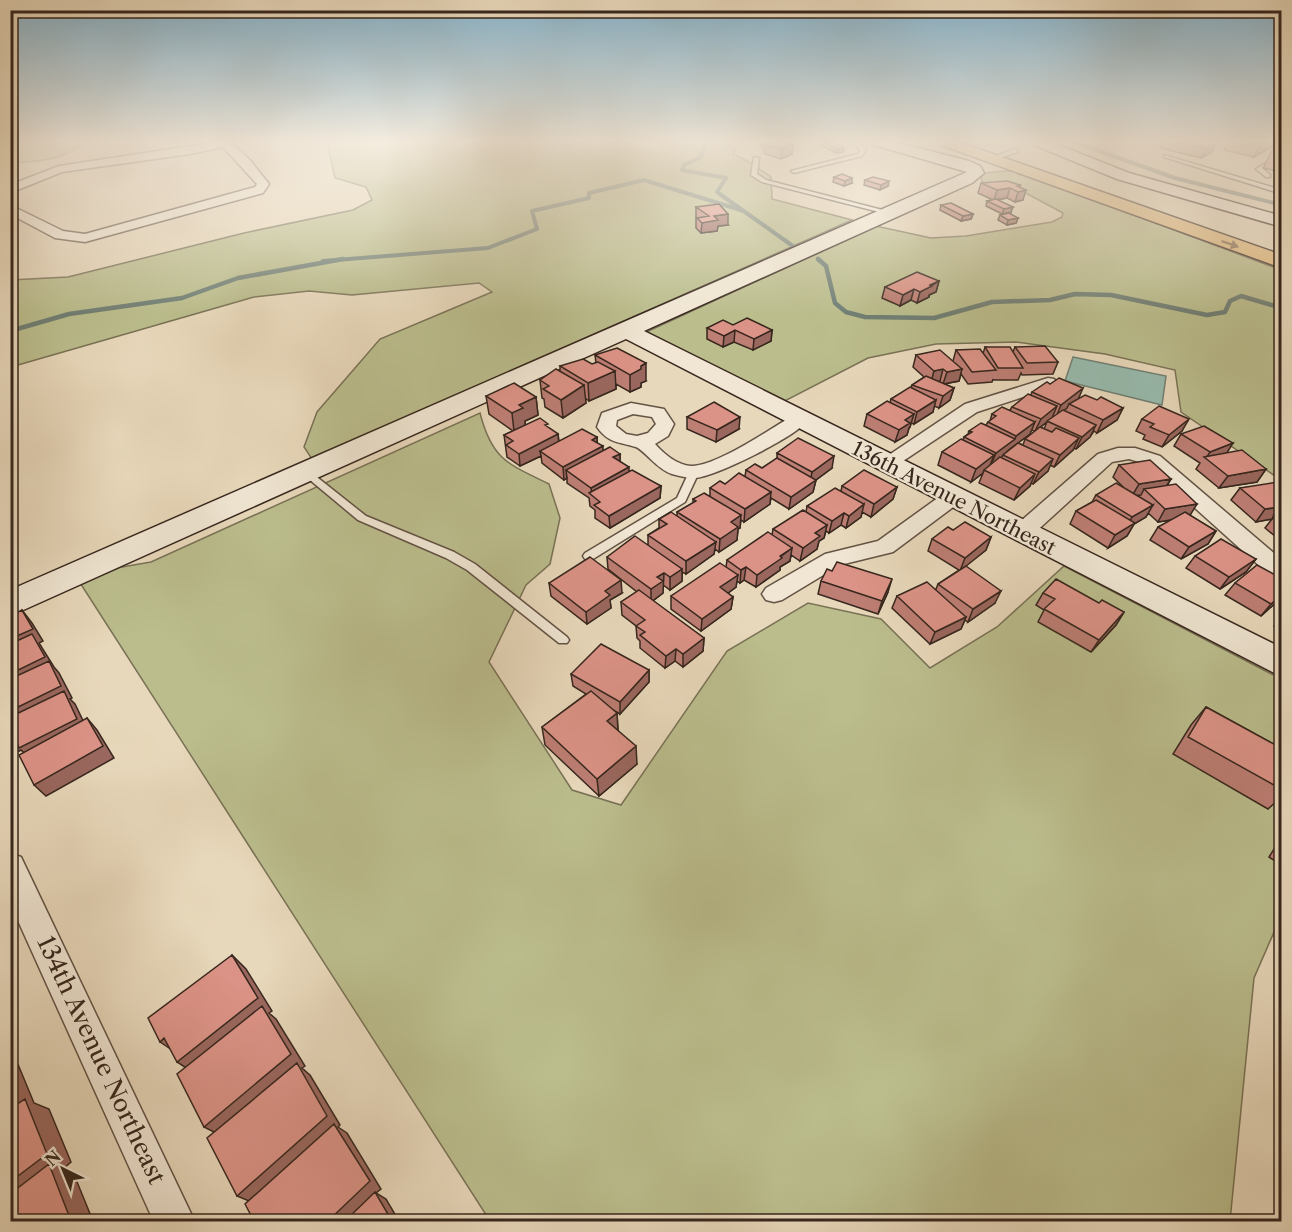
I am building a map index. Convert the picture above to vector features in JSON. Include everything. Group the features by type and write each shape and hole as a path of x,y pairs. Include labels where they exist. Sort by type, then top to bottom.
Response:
{"highway":[{"path":"1119,199 1281,262"},
{"path":"1146,199 1226,224"}],"street":[{"path":"10,209 60,235 85,238 227,199"},
{"path":"10,604 921,199"},
{"path":"1204,199 1281,222"},
{"name":"136th Avenue Northeast","path":"627,331 1281,664"},
{"path":"887,463 971,408 1048,383"},
{"path":"643,441 653,454 665,462 694,472 719,464 799,420"},
{"path":"1022,532 1105,458 1116,453 1134,453 1153,460 1281,573"},
{"path":"774,594 833,559 885,547 953,497"},
{"name":"134th Avenue Northeast","path":"10,867 176,1221"}],"lane":[{"path":"837,199 891,213"},
{"path":"589,556 681,500 694,472"},
{"path":"308,473 362,518 450,555 471,567 563,640"}],"green space":[{"path":"774,199 852,220 312,459 304,447 317,412 380,339 492,292 479,283 352,295 309,291 254,297 11,367 10,280 68,277 244,233 353,210 372,200"},
{"path":"1038,199 1093,199 1281,270 1281,480 1181,412 1175,370 1105,354 1016,342 936,344 868,358 779,404 642,334 876,226 931,238 966,236 1052,222 1062,217 1063,213"},
{"path":"480,413 496,451 512,465 549,484 560,518 550,564 526,585 489,662 572,790 621,805 727,651 808,603 881,619 930,668 997,627 1064,566 1281,679 1281,916 1254,978 1230,1221 490,1221 75,575 151,562"}],"shaded area":[{"path":"1073,357 1166,376 1162,405 1065,381"}],"building":[{"path":"997,199 1013,207 1004,209 987,201"},
{"path":"951,203 973,214 963,216 941,205"},
{"path":"719,204 728,214 714,216 718,220 702,223 697,218 709,216 696,207"},
{"path":"1009,213 1018,218 1008,220 1000,215"},
{"path":"917,272 939,281 920,292 914,289 903,295 885,287"},
{"path":"747,318 772,330 754,339 735,330 724,336 707,328 723,320 733,325"},
{"path":"1045,346 1058,362 1027,363 1015,347"},
{"path":"985,347 1010,347 1023,368 998,368"},
{"path":"617,348 646,363 630,375 595,355"},
{"path":"980,349 996,370 972,372 956,350"},
{"path":"940,350 962,369 947,372 943,369 934,371 916,355"},
{"path":"583,359 592,364 598,362 615,371 588,383 560,366"},
{"path":"556,369 584,385 561,400 543,389 549,386 540,380"},
{"path":"926,376 954,388 943,396 912,385"},
{"path":"1059,378 1083,388 1061,405 1032,392 1047,382 1050,384"},
{"path":"514,383 536,397 519,405 523,408 512,413 486,396"},
{"path":"910,387 936,400 917,412 891,399"},
{"path":"1028,394 1057,406 1041,419 1012,407"},
{"path":"1085,395 1097,400 1101,397 1123,408 1103,420 1069,404"},
{"path":"887,401 914,414 905,420 910,423 899,430 867,414"},
{"path":"714,402 740,417 717,430 687,417"},
{"path":"1159,406 1189,419 1169,435 1150,427 1154,424 1142,419"},
{"path":"1002,407 1035,422 1016,436 988,422 996,416 992,414"},
{"path":"1063,410 1096,425 1082,437 1047,421"},
{"path":"540,418 548,424 545,425 558,434 519,454 506,445 513,441 504,435"},
{"path":"981,423 1015,439 996,453 964,437"},
{"path":"1204,426 1233,443 1210,452 1181,434"},
{"path":"1040,427 1052,432 1056,428 1079,438 1060,455 1025,439"},
{"path":"582,429 597,437 592,440 603,446 563,467 540,451"},
{"path":"798,438 834,456 812,472 777,453"},
{"path":"961,439 994,455 976,469 942,452"},
{"path":"1018,443 1053,459 1039,472 1003,455"},
{"path":"610,447 620,454 613,457 629,467 591,488 566,470"},
{"path":"1242,450 1266,469 1228,476 1204,457"},
{"path":"1000,457 1035,474 1020,488 984,470"},
{"path":"777,458 816,480 791,497 746,470 755,464 762,468"},
{"path":"1150,460 1171,479 1139,484 1119,465"},
{"path":"632,470 661,486 609,516 594,505 600,502 589,493"},
{"path":"864,470 897,487 874,504 842,486"},
{"path":"739,473 771,492 745,509 710,488 720,481 725,484"},
{"path":"1278,482 1281,485 1281,507 1265,509 1240,488"},
{"path":"1116,483 1153,505 1132,517 1096,495"},
{"path":"1176,484 1197,504 1165,509 1144,489"},
{"path":"835,488 864,504 849,516 844,513 832,521 807,506"},
{"path":"704,493 741,515 731,522 738,527 720,539 677,512 696,501 693,499"},
{"path":"1096,500 1135,523 1115,535 1076,511"},
{"path":"803,510 827,525 815,533 820,536 803,548 773,529"},
{"path":"671,512 716,542 686,561 648,535 667,524 659,519"},
{"path":"1185,512 1216,531 1189,547 1158,527"},
{"path":"1281,514 1281,521 1274,515"},
{"path":"965,522 991,537 965,558 932,539 948,527 953,530"},
{"path":"768,532 792,548 780,556 782,558 757,575 746,567 741,570 727,560"},
{"path":"635,536 682,569 670,577 664,573 657,577 663,581 651,589 607,557"},
{"path":"1221,539 1256,559 1229,577 1195,556"},
{"path":"590,557 621,580 605,591 610,595 586,612 549,583"},
{"path":"837,562 892,579 882,601 821,581 827,569 832,571"},
{"path":"720,563 738,575 720,587 733,597 702,619 671,596"},
{"path":"1257,565 1281,578 1281,595 1271,604 1235,583"},
{"path":"966,566 1001,591 973,609 938,584"},
{"path":"1056,579 1099,603 1102,600 1124,612 1099,640 1044,609 1055,599 1043,593"},
{"path":"927,582 966,617 935,632 897,596"},
{"path":"639,590 704,638 683,654 676,649 666,656 640,635 645,632 636,626 645,620 621,602"},
{"path":"22,610 33,629 10,639 10,616"},
{"path":"32,634 45,657 10,674 10,644"},
{"path":"601,644 649,670 620,702 571,674"},
{"path":"49,661 61,686 10,711 10,679"},
{"path":"64,691 77,719 19,748 14,735 10,737 10,717"},
{"path":"591,691 617,713 607,721 636,746 597,779 542,727"},
{"path":"1206,707 1281,748 1281,789 1188,737"},
{"path":"87,718 103,746 34,785 19,755"},
{"path":"232,955 258,998 177,1062 164,1038 160,1042 148,1018"},
{"path":"262,1006 291,1054 204,1127 177,1074"},
{"path":"297,1063 327,1116 237,1196 207,1138"},
{"path":"25,1099 47,1154 10,1182 10,1109"},
{"path":"334,1124 370,1181 328,1221 254,1221 245,1204"},
{"path":"49,1164 71,1221 10,1221 10,1194"},
{"path":"375,1192 392,1221 345,1221"}],"waterway":[{"path":"339,260 488,248 537,229 532,211 582,199"},
{"path":"707,199 743,211"},
{"path":"728,199 743,211"},
{"path":"1260,199 1282,205"},
{"path":"743,211 797,249"},
{"path":"339,260 343,259"},
{"path":"820,261 818,259 826,266 835,303 846,312 865,317 934,318 992,302 1050,300 1075,294 1111,295 1207,315 1225,312 1230,301 1241,296 1282,308"},
{"path":"10,331 69,314 182,298 238,278 339,260"},
{"path":"323,261 339,260"}]}
